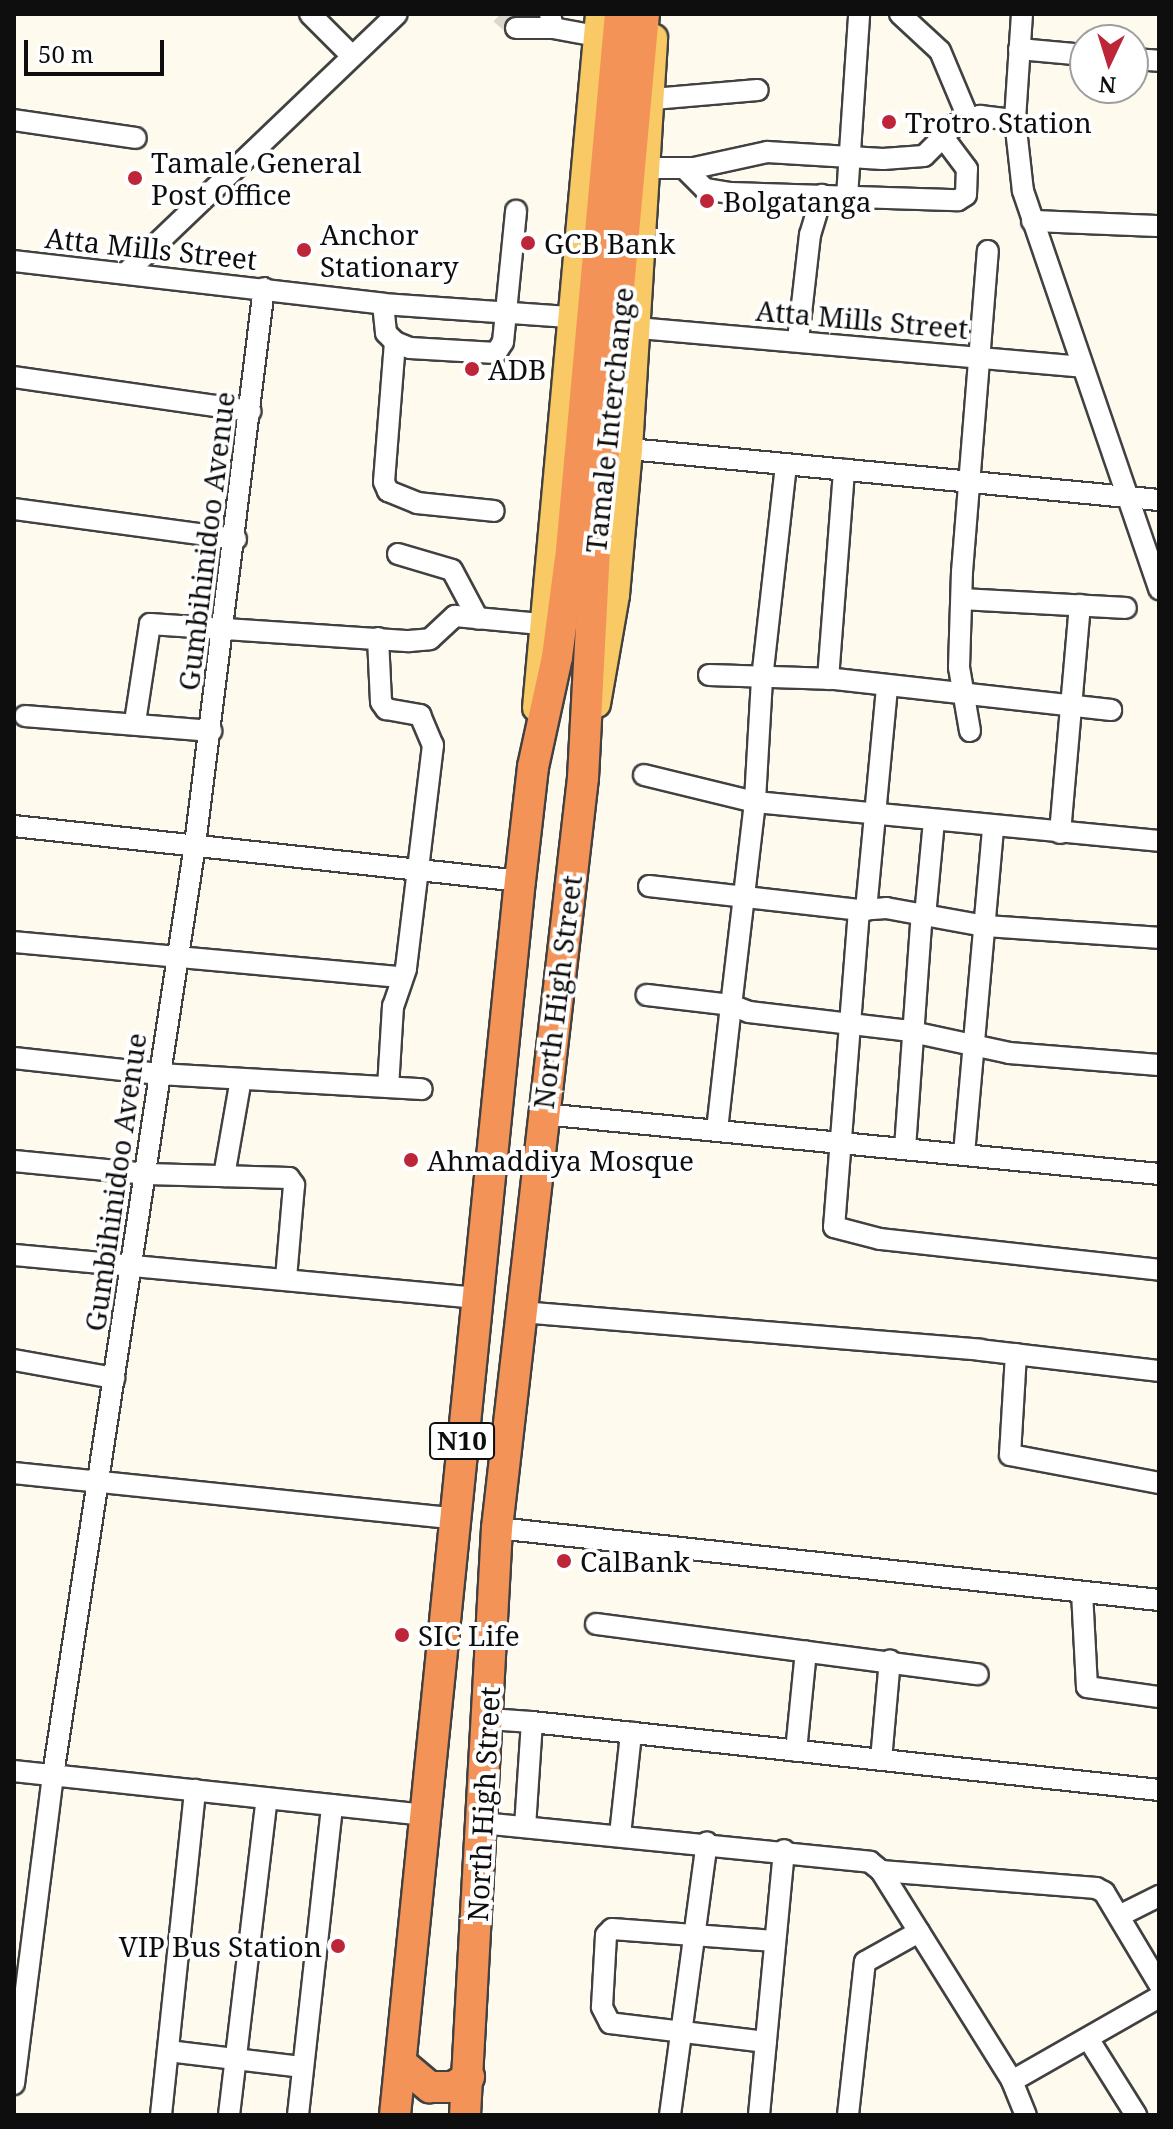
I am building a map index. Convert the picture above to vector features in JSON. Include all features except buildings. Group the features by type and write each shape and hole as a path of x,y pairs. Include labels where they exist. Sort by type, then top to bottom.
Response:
{"highway":[{"name":"Tamale Interchange","path":"533,767 557,657 631,162 620,14"},
{"name":"Tamale Interchange","path":"583,778 595,550 644,14"},
{"name":"North High Street","path":"395,2115 452,1518 533,767"},
{"name":"North High Street","path":"465,2115 497,1528 583,778"},
{"path":"401,2063 430,2087 453,2087 469,2077"}],"main road":[{"name":"North High Street","path":"583,778 614,610 638,328 631,162 653,99 655,14"},
{"name":"North High Street","path":"533,767 541,624 597,25"}],"street":[{"path":"310,14 351,55"},
{"path":"127,272 397,14"},
{"path":"847,197 859,14"},
{"path":"900,14 940,51 969,120"},
{"path":"1022,14 1015,120 1018,165 1032,221 1159,589"},
{"path":"516,28 551,21 597,25"},
{"path":"1019,49 1069,54"},
{"path":"653,99 758,90"},
{"path":"14,120 136,138"},
{"path":"631,162 685,169 767,152 850,157 924,156 969,120 1015,120"},
{"path":"685,169 697,184 720,192 936,201 966,195 967,169 944,138"},
{"path":"798,340 810,235 822,195"},
{"path":"383,304 386,333 395,342 410,348 496,353 503,342 516,211"},
{"path":"1032,221 1159,226"},
{"path":"970,731 962,694 962,599 967,481 988,251"},
{"name":"Atta Mills Street","path":"14,261 383,304 569,317"},
{"name":"Gumbihinidoo Avenue","path":"14,2084 22,1953 133,1265 195,845 236,539 264,288"},
{"name":"Atta Mills Street","path":"638,328 1081,367"},
{"path":"395,342 384,482 388,491 417,503 494,511"},
{"path":"14,377 251,411"},
{"path":"629,449 1159,500"},
{"path":"717,1130 755,802 762,679 786,465"},
{"path":"828,679 844,470"},
{"path":"14,509 236,539"},
{"path":"398,554 452,570 478,619"},
{"path":"962,599 1126,608"},
{"path":"1060,833 1080,605"},
{"path":"135,722 150,624 430,639 455,616 541,624"},
{"path":"378,638 381,702 397,713 420,715 433,745 401,977 393,1006 388,1087"},
{"path":"709,675 828,679 1111,710"},
{"path":"887,686 876,815 849,1023 831,1220 840,1231 1159,1270"},
{"path":"25,716 135,722 211,731"},
{"path":"644,775 755,802 1159,841"},
{"path":"905,1148 934,821"},
{"path":"14,826 520,881"},
{"path":"964,1154 993,826"},
{"path":"649,886 924,914 985,926 1159,938"},
{"path":"14,942 401,977"},
{"path":"647,995 731,1005 749,1012 915,1032 1019,1055 1159,1065"},
{"path":"14,1058 159,1074 422,1089"},
{"path":"224,1176 241,1079"},
{"path":"543,1114 1159,1174"},
{"path":"14,1161 147,1174 294,1181 286,1279"},
{"path":"14,1255 478,1298"},
{"path":"522,1312 1016,1354 1159,1371"},
{"path":"1016,1354 1010,1455 1159,1483"},
{"path":"14,1360 114,1378"},
{"path":"14,1473 97,1479 452,1518"},
{"path":"497,1528 1159,1600"},
{"path":"1082,1592 1087,1687 1159,1697"},
{"path":"596,1624 890,1660 978,1674"},
{"path":"796,1751 806,1651"},
{"path":"881,1760 890,1660"},
{"path":"488,1719 1159,1790"},
{"path":"525,1827 532,1722"},
{"path":"620,1835 631,1733"},
{"path":"14,1771 425,1815"},
{"path":"161,2115 195,1790"},
{"path":"229,2115 267,1798"},
{"path":"298,2115 332,1805"},
{"path":"482,1823 857,1857 881,1871 1096,1888 1119,1916 1159,1984"},
{"path":"670,2115 707,1843"},
{"path":"759,2115 784,1850"},
{"path":"881,1871 1012,2081 1026,2115"},
{"path":"1119,1916 1159,1896"},
{"path":"766,2042 610,2023 604,2017 606,1935 612,1929 695,1938 775,1941"},
{"path":"848,2115 865,1962 919,1932"},
{"path":"1012,2081 1089,2040 1159,1997"},
{"path":"1089,2040 1136,2115"},
{"path":"168,2051 303,2067"}],"tunnel":[{"path":"500,14 516,28"}],"place":[{"name":"Trotro Station","path":"889,122"},
{"name":"Tamale General Post Office","path":"135,178"},
{"name":"Bolgatanga","path":"707,201"},
{"name":"GCB Bank","path":"528,243"},
{"name":"Anchor Stationary","path":"304,250"},
{"name":"ADB","path":"472,369"},
{"name":"Ahmaddiya Mosque","path":"411,1160"},
{"name":"CalBank","path":"564,1561"},
{"name":"SIC Life","path":"402,1635"},
{"name":"VIP Bus Station","path":"338,1946"}]}
